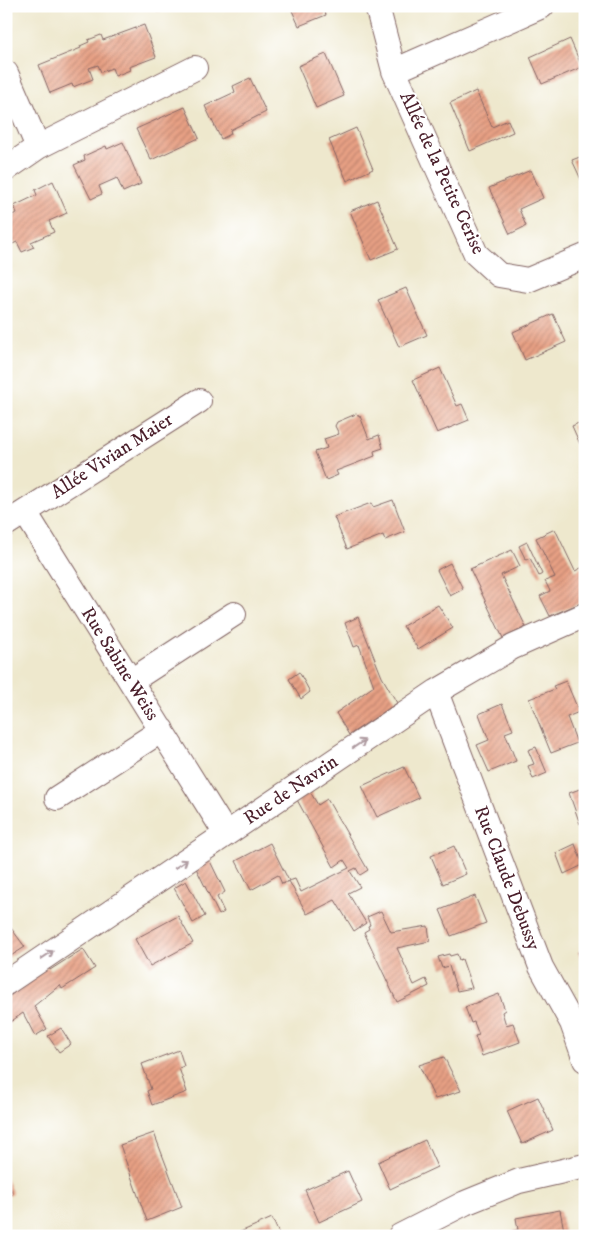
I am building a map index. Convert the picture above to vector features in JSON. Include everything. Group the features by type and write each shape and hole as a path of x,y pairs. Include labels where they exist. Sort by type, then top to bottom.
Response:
{"street":[{"name":"Allée de la Petite Cerise","path":"377,6 394,72 476,254 499,275 528,280 585,256"},
{"path":"394,72 542,6"},
{"path":"6,169 38,147 195,68"},
{"path":"6,73 38,147"},
{"name":"Allée Vivian Maier","path":"16,518 199,400"},
{"name":"Rue Sabine Weiss","path":"16,518 131,681 226,834"},
{"path":"131,681 234,614"},
{"name":"Rue de Navrin","path":"6,983 436,692 513,647 585,615"},
{"name":"Rue Claude Debussy","path":"436,692 541,967 572,1023 585,1060"},
{"path":"58,798 162,730"},
{"path":"400,1236 465,1203 519,1181 585,1166"}],"building":[{"path":"156,6 172,6 158,12"},
{"path":"290,6 323,6 326,15 299,26"},
{"path":"144,25 156,57 129,67 130,70 115,76 112,68 101,72 98,65 89,68 93,79 73,87 72,84 50,93 39,65 81,48 80,46 89,42 88,40 101,35 103,40"},
{"path":"570,39 582,67 542,84 530,57"},
{"path":"326,54 344,96 316,108 298,66"},
{"path":"250,78 266,112 230,130 231,134 221,139 205,106 235,92 233,86"},
{"path":"476,91 492,127 508,120 513,132 470,151 450,103"},
{"path":"185,107 199,138 151,160 136,129"},
{"path":"356,128 373,169 347,181 329,140"},
{"path":"123,142 141,184 123,192 117,178 99,186 102,194 91,199 74,165 85,160 84,156 106,146 107,149"},
{"path":"585,155 585,188 572,160"},
{"path":"531,170 543,198 519,209 526,226 510,234 489,188"},
{"path":"53,181 67,213 49,221 54,232 31,242 34,247 22,252 17,242 6,247 6,217 17,213 14,206 37,195 35,190"},
{"path":"377,200 398,249 371,260 350,211"},
{"path":"406,288 427,335 399,347 378,300"},
{"path":"553,314 566,342 525,360 513,332"},
{"path":"440,368 457,406 462,404 469,420 437,433 413,380"},
{"path":"356,414 360,416 369,439 379,435 383,448 374,451 375,456 336,471 338,475 326,480 315,452 327,448 324,439 339,434 335,426 337,422"},
{"path":"585,420 585,441 580,444 572,426"},
{"path":"393,500 405,532 385,540 383,535 347,549 334,517 371,503 373,507"},
{"path":"555,529 575,571 583,567 585,570 585,601 550,616 540,596 550,591 545,581 555,577 536,538"},
{"path":"527,542 542,574 539,576 530,558 526,560 519,546"},
{"path":"512,550 520,566 501,575 526,627 503,638 470,569"},
{"path":"450,563 463,589 450,596 437,570"},
{"path":"438,605 453,628 418,649 403,626"},
{"path":"358,617 382,677 397,703 349,735 336,713 374,686 359,645 354,647 345,623"},
{"path":"299,672 310,692 301,699 289,679"},
{"path":"566,681 579,712 567,717 577,743 551,753 529,699 555,689 553,686"},
{"path":"502,704 513,730 505,733 516,761 489,772 477,745 489,740 479,714"},
{"path":"536,747 547,773 533,779 528,766 534,764 528,750"},
{"path":"404,767 419,798 377,817 362,786"},
{"path":"585,787 585,822 580,824 569,793"},
{"path":"309,790 318,805 327,799 368,870 360,875 356,868 350,871 360,887 348,893 366,923 354,931 335,900 307,914 289,881 295,879 301,892 349,868 344,860 334,867 296,798"},
{"path":"270,843 289,881 282,884 278,875 251,890 236,861"},
{"path":"575,844 583,865 564,874 556,853"},
{"path":"454,846 466,874 443,884 431,856"},
{"path":"208,857 225,892 217,897 224,912 219,915 195,866"},
{"path":"186,881 205,916 193,923 174,888"},
{"path":"475,896 486,923 451,936 440,910"},
{"path":"381,911 391,932 428,926 430,941 397,948 414,985 426,979 429,986 397,1002 364,932 369,929 368,926 370,925 367,917"},
{"path":"178,916 193,943 150,966 135,939"},
{"path":"11,928 25,947 6,959 6,931"},
{"path":"83,949 95,968 62,989 60,985 34,1006 47,1029 35,1036 23,1013 6,1025 6,999 48,966 50,970"},
{"path":"585,950 585,968 578,952"},
{"path":"449,954 450,956 457,954 459,960 462,959 472,988 457,991 449,966 442,968 438,957"},
{"path":"499,994 505,1010 502,1012 506,1025 513,1023 520,1042 482,1056 475,1036 479,1035 474,1022 471,1023 465,1007"},
{"path":"61,1028 71,1044 59,1052 48,1036"},
{"path":"179,1050 184,1066 179,1068 187,1092 152,1105 147,1091 151,1089 142,1064"},
{"path":"444,1057 461,1091 435,1099 419,1065"},
{"path":"538,1097 553,1130 522,1144 507,1111"},
{"path":"154,1133 182,1207 147,1221 120,1145"},
{"path":"425,1140 437,1167 390,1189 378,1162"},
{"path":"348,1171 362,1202 319,1222 305,1190"},
{"path":"6,1179 13,1194 6,1197"},
{"path":"560,1210 565,1236 492,1236 518,1230 516,1218"},
{"path":"272,1218 280,1236 239,1236 238,1233"}]}
